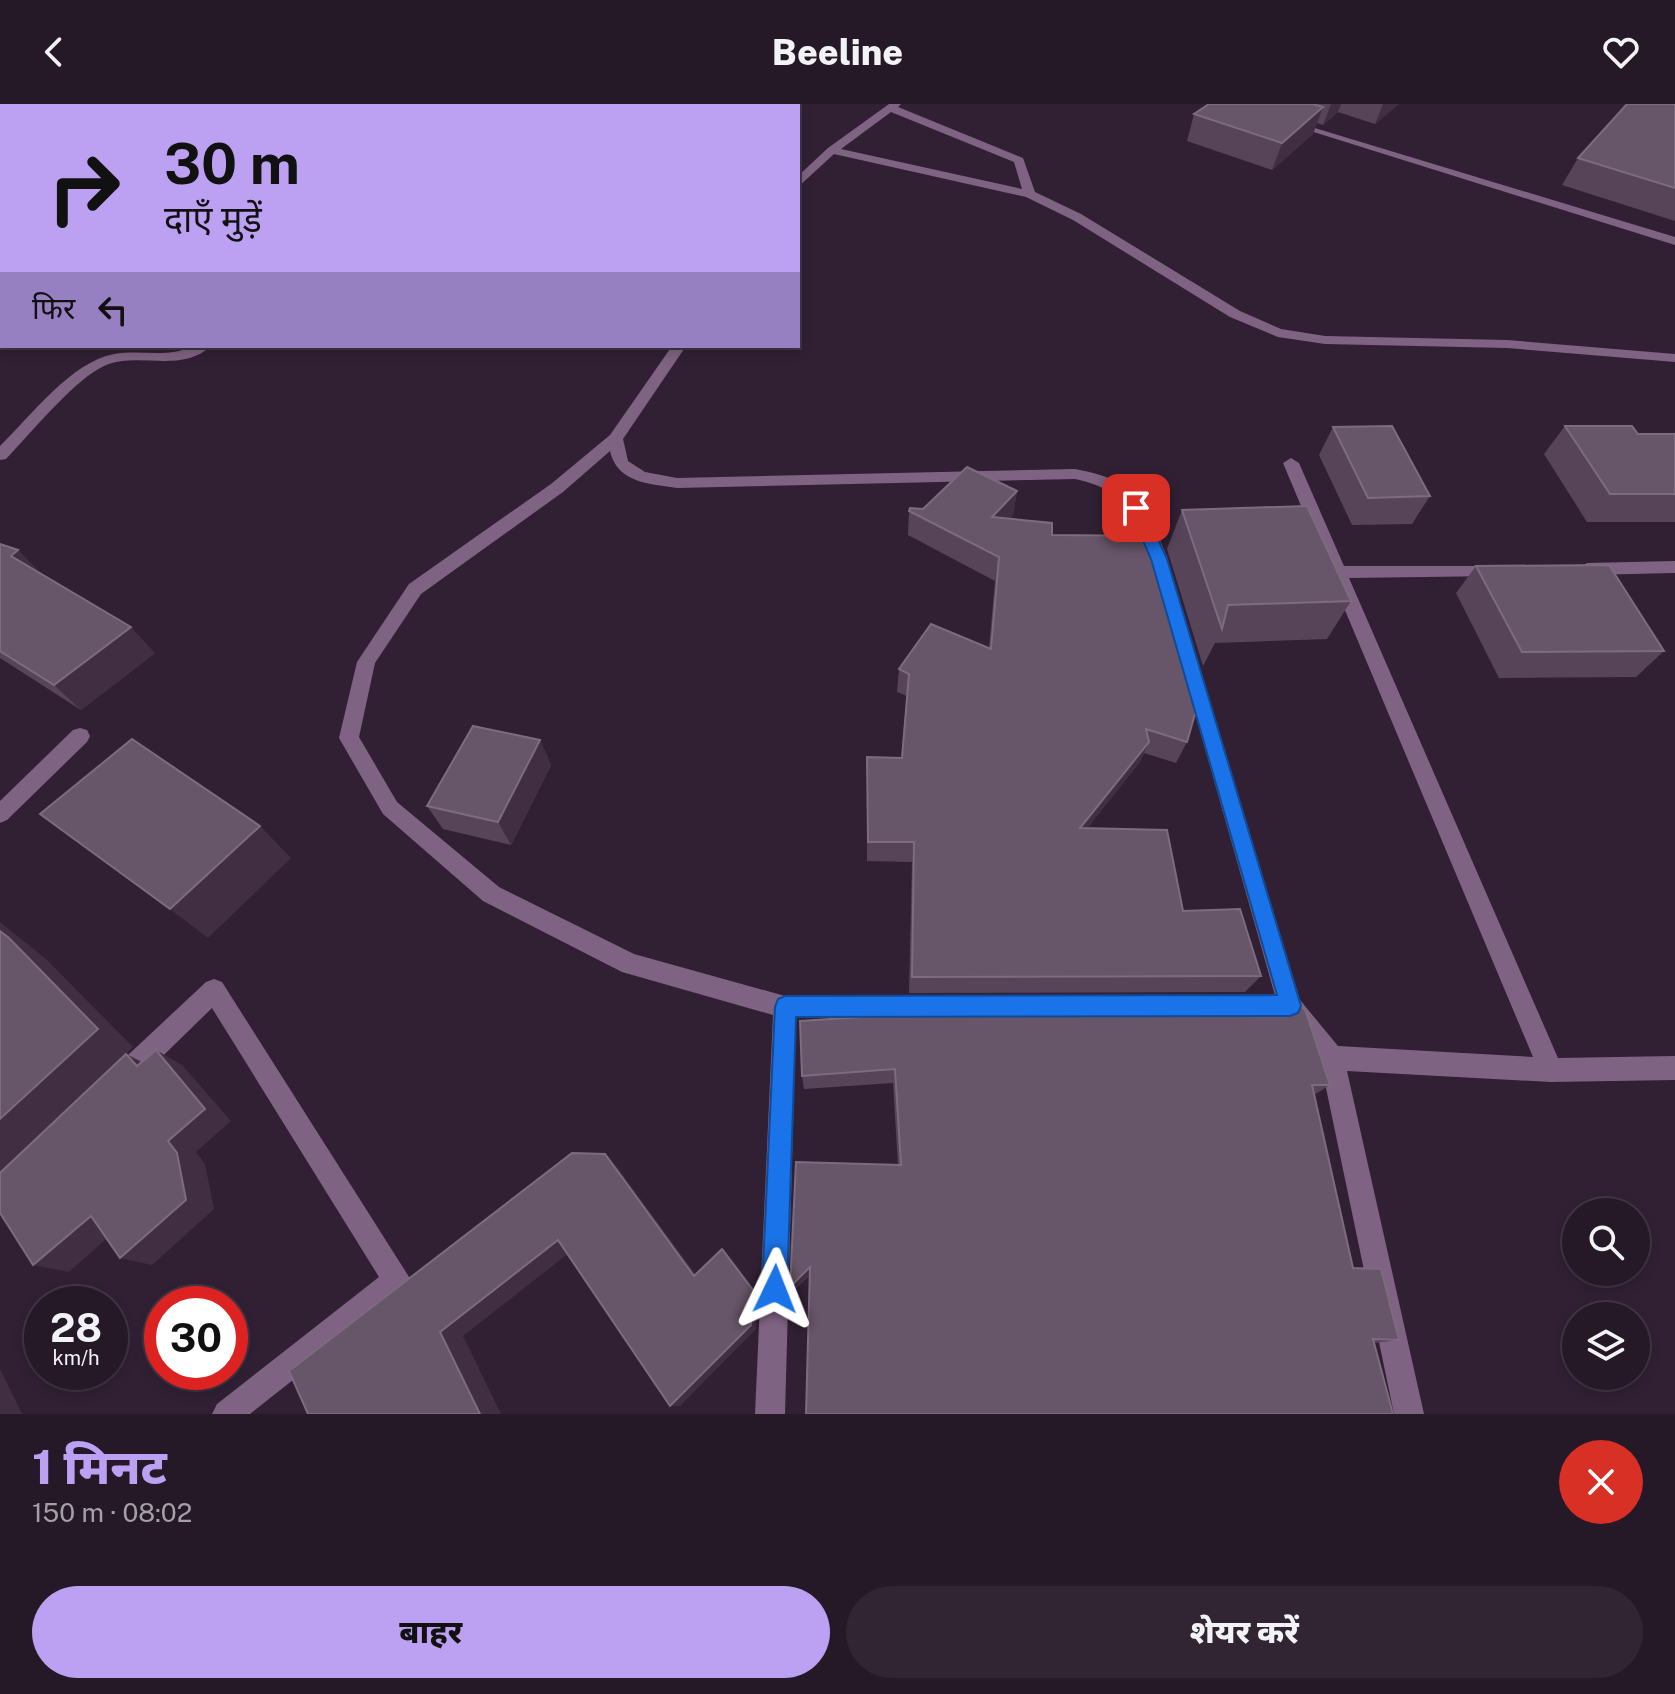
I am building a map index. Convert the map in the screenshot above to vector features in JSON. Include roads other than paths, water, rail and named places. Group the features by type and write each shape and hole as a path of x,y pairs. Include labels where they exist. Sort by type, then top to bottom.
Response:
{"street":[{"path":"800,181 832,150 893,106 1019,160 1030,194"},
{"path":"1280,118 1675,241"},
{"path":"832,150 1030,194 1077,217 1235,314 1278,333 1325,340 1507,344 1675,358"},
{"path":"0,455 86,370 101,360 117,356 174,359 199,348"},
{"path":"678,348 615,439 557,488 415,589 366,662 349,738 390,808 491,894 630,964 785,1007 959,1006"},
{"path":"615,439 621,464 641,477 677,483 1075,474 1102,478 1123,489 1136,508 1164,574"},
{"path":"1291,463 1551,1070"},
{"path":"1567,569 1675,567"},
{"path":"1337,572 1521,569"},
{"path":"1186,648 1290,1006 1332,1058 1409,1414"},
{"path":"0,814 80,736"},
{"path":"101,1098 214,990 397,1280 227,1414"},
{"path":"1259,1006 1290,1006"},
{"path":"770,1414 785,1007"},
{"path":"1332,1058 1551,1070 1675,1068"}]}
